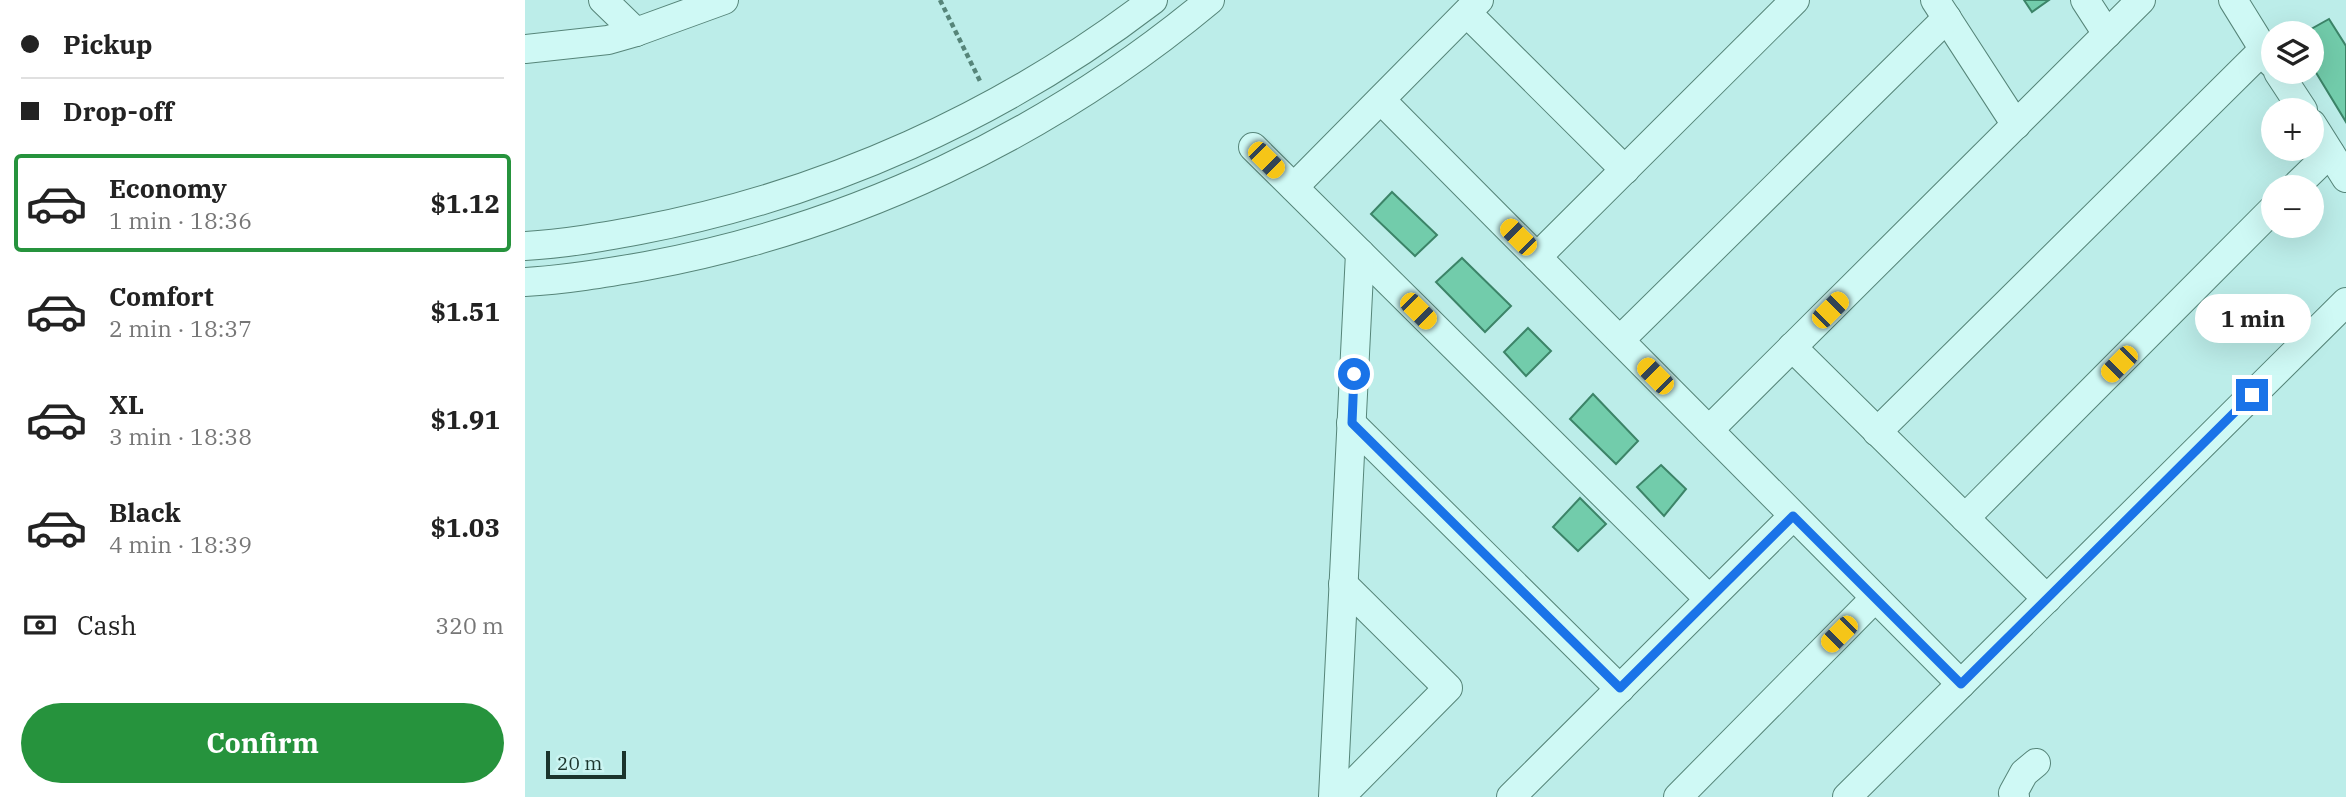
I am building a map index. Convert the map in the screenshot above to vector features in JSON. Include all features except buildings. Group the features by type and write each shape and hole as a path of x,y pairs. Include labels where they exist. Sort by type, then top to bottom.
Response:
{"street":[{"path":"603,0 636,32"},
{"path":"525,49 584,44 636,32 724,0"},
{"path":"525,246 618,234 689,221 773,198 843,174 909,146 992,104 1059,66 1153,0"},
{"path":"525,282 624,270 697,256 784,233 856,208 925,179 1008,138 1104,80 1149,49 1210,0"},
{"path":"2085,0 2107,34"},
{"path":"1709,430 2141,0"},
{"path":"2232,0 2261,44"},
{"path":"1537,257 1793,1"},
{"path":"1294,187 1473,6 1625,170"},
{"path":"1620,340 1941,9 2016,125"},
{"path":"1877,432 2261,71"},
{"path":"1381,100 1961,684"},
{"path":"992,104 1008,138"},
{"path":"2324,143 2346,178"},
{"path":"1253,147 1709,599"},
{"path":"2307,175 2330,153"},
{"path":"689,221 697,256"},
{"path":"1965,518 2261,221"},
{"path":"1333,797 1360,253"},
{"path":"1847,797 2346,302"},
{"path":"1792,347 2047,599"},
{"path":"1352,423 1620,688"},
{"path":"1511,797 1793,516"},
{"path":"1340,797 1448,688 1343,584"},
{"path":"1678,797 1875,598"},
{"path":"2015,797 2013,793 2024,773 2036,764"}],"path":[{"path":"940,0 992,104"}],"route":[{"path":"1354,374 1352,423 1620,688 1793,516 1961,684 2252,395"}]}
